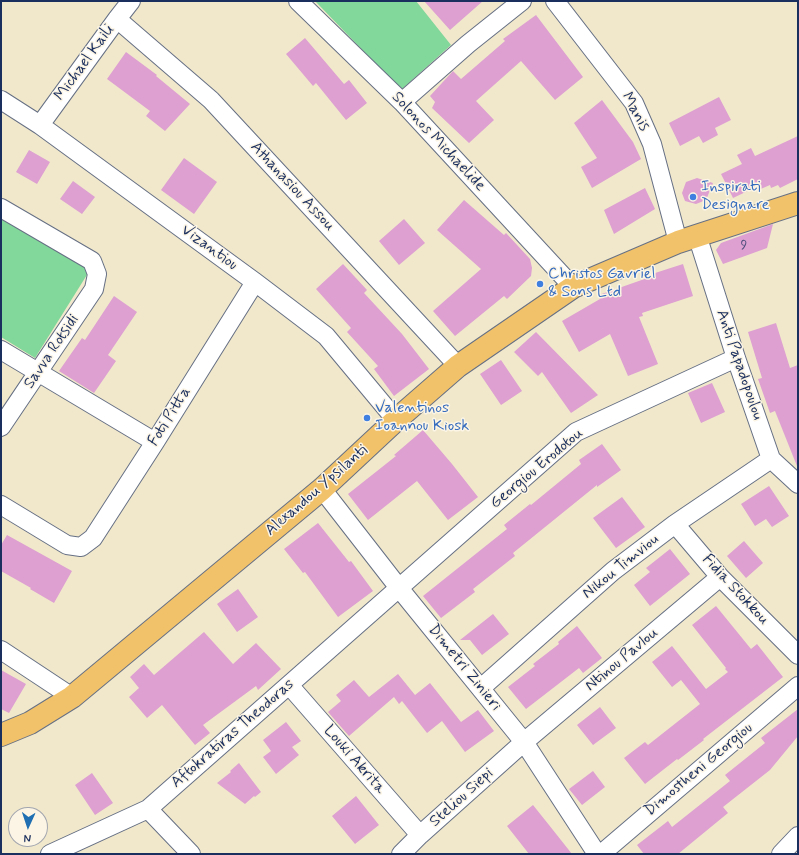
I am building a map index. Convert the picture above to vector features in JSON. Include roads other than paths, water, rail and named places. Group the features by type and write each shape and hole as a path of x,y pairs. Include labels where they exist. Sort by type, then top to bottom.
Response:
{"main road":[{"name":"Alexandou Ypsilanti","path":"1,735 30,723 72,697 322,489 396,420 458,366 573,287 688,238 798,203"}],"street":[{"name":"Michael Kaili","path":"40,125 131,1"},
{"name":"Solonos Michaelide","path":"298,1 402,102 573,287"},
{"path":"402,102 468,44 522,1"},
{"name":"Manis","path":"555,1 634,103 652,144 688,238"},
{"name":"Athanasiou Assou","path":"117,19 211,100 458,366"},
{"name":"Vizantiou","path":"1,100 40,125 326,336 396,420"},
{"name":"Savva Rotsidi","path":"1,208 92,261 97,274 94,289 1,427"},
{"name":"Anti Papadopoulou","path":"688,238 736,358 772,459 798,484"},
{"name":"Foti Pitta","path":"1,505 67,545 80,547 93,538 155,442 254,282"},
{"path":"1,350 39,371 155,442"},
{"name":"Georgiou Erodotou","path":"399,588 576,432 736,358"},
{"name":"Nikou Timviou","path":"481,688 613,571 675,524 772,459"},
{"name":"Dimetri Zinieri","path":"322,489 399,588 524,742 597,854"},
{"name":"Fidia Stokkou","path":"675,524 720,577 798,655"},
{"name":"Ntinou Pavlou","path":"524,742 720,577"},
{"name":"Aftokratiras Theodoras","path":"50,854 148,808 399,588"},
{"path":"1,650 72,697"},
{"name":"Louki Akrita","path":"289,685 420,835"},
{"name":"Dimostheni Georgiou","path":"601,854 798,686"},
{"name":"Steliou Siepi","path":"401,854 420,835 524,742"},
{"path":"148,808 191,854"},
{"path":"781,854 798,836"}],"place":[{"name":"Inspirati Designare","path":"693,197"},
{"name":"Christos Gavriel & Sons Ltd","path":"540,284"},
{"name":"Valentinos Ioannou Kiosk","path":"367,418"}]}
